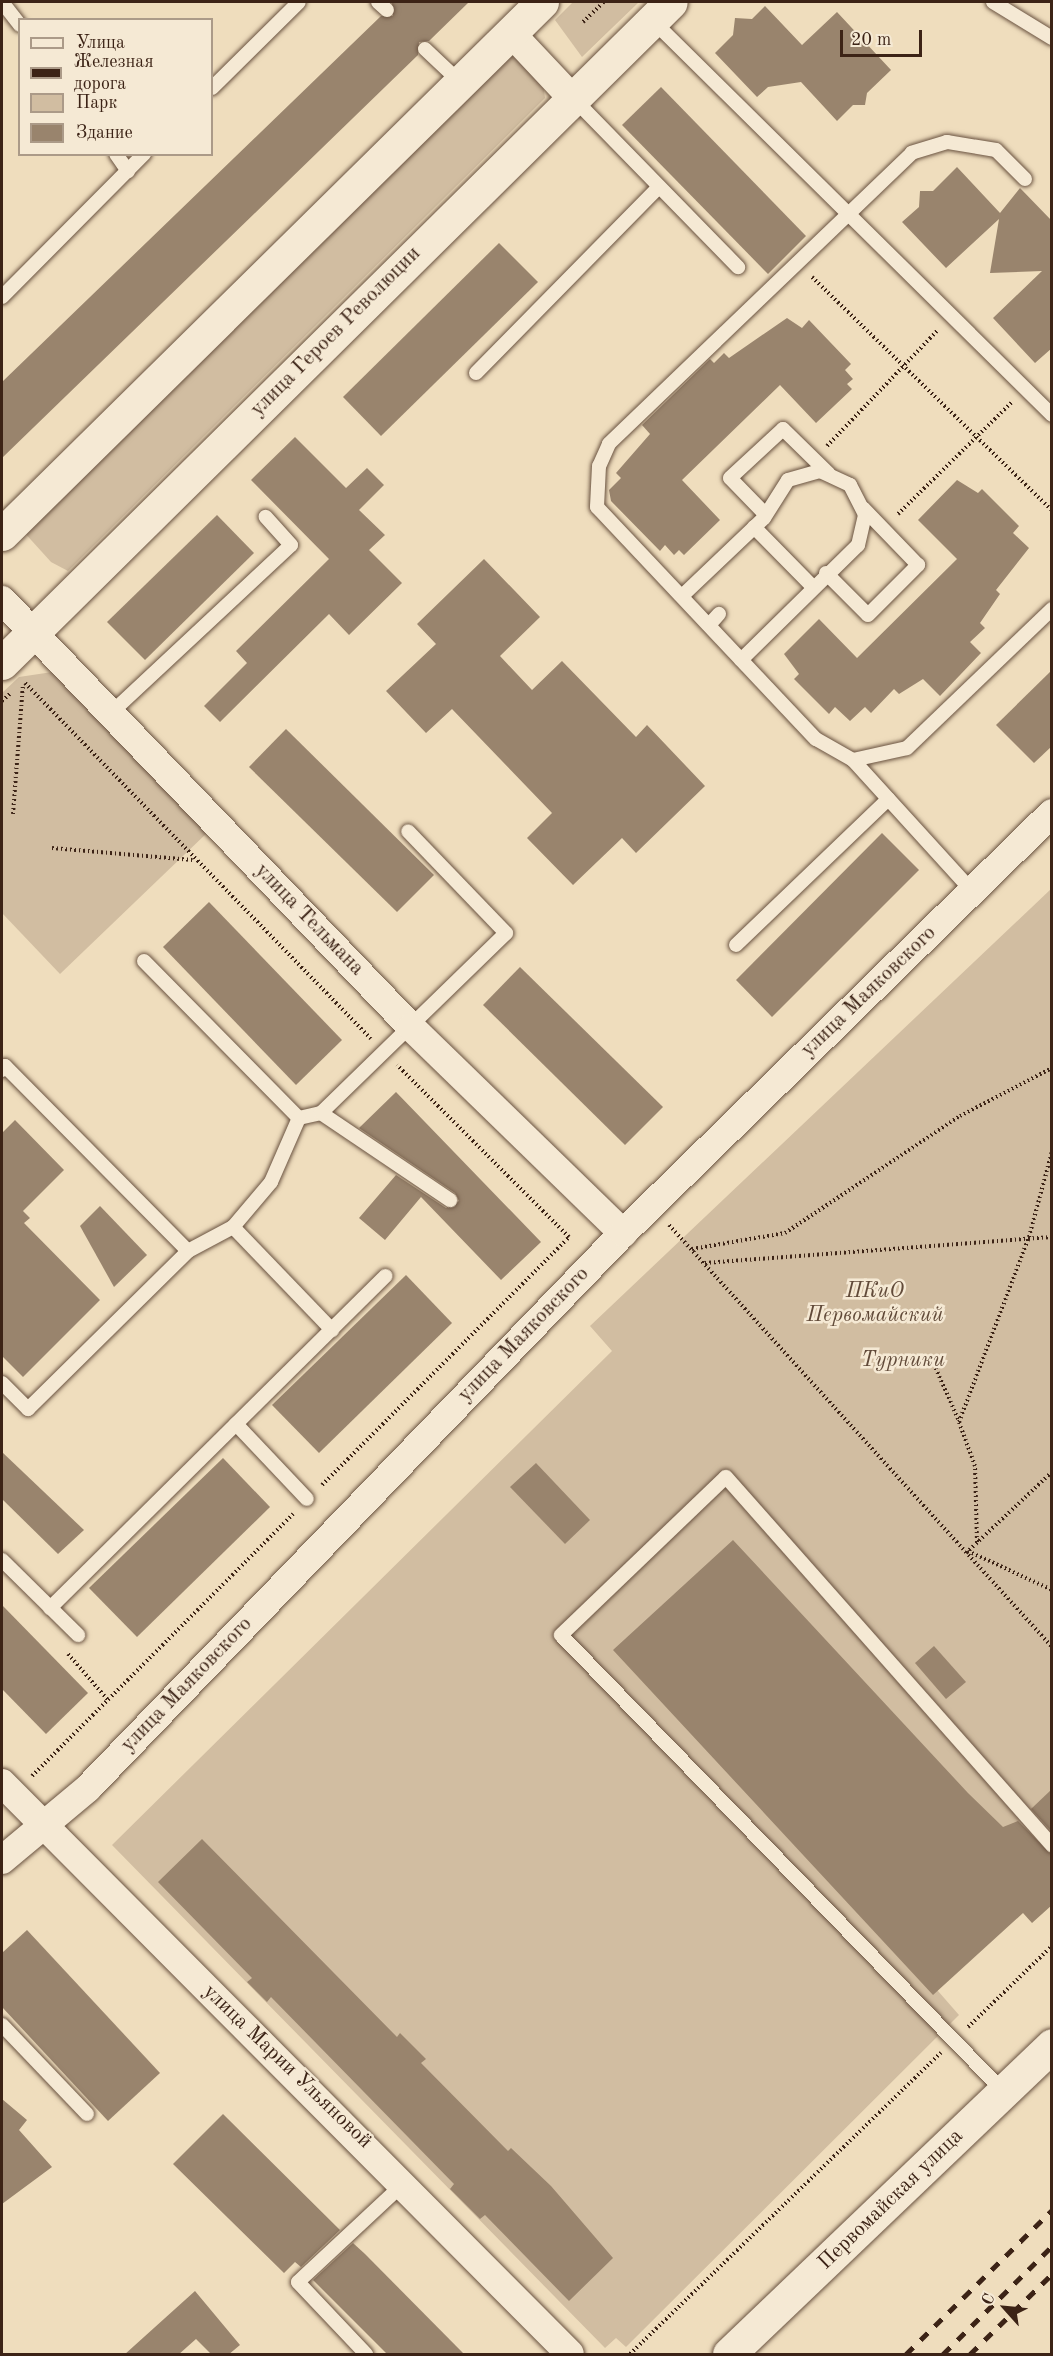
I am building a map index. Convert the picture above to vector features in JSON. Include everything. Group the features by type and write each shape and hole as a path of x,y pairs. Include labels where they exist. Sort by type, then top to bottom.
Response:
{"street":[{"path":"2,534 459,81 542,2"},
{"name":"улица Героев Революции","path":"2,663 35,633 570,96 661,10"},
{"path":"510,32 570,96"},
{"name":"улица Тельмана","path":"2,600 411,1027 623,1233"},
{"name":"улица Маяковского","path":"2,1860 39,1825 88,1788 623,1233 1052,813"},
{"name":"улица Марии Ульяновой","path":"7,1789 39,1825 404,2182 570,2355"},
{"name":"Первомайская улица","path":"729,2355 1052,2045"}],"lane":[{"path":"2,2 18,22"},
{"path":"213,87 299,2"},
{"path":"993,2 1052,38"},
{"path":"661,10 846,213 1052,415"},
{"path":"425,49 459,81"},
{"path":"570,96 738,267"},
{"path":"972,891 853,760 816,739 597,507 599,466 609,444 796,261 912,153 947,142 996,150 1025,179"},
{"path":"117,156 128,171"},
{"path":"2,297 142,156"},
{"path":"476,373 658,187"},
{"path":"765,514 730,478 783,429 830,474 850,485 863,508 918,565 868,615 826,573"},
{"path":"682,596 754,527 788,480 803,473 830,474"},
{"path":"741,660 826,573 858,545 863,508"},
{"path":"111,713 291,544 266,517"},
{"path":"754,527 813,587"},
{"path":"853,760 907,748 1052,609"},
{"path":"708,625 719,614"},
{"path":"736,945 888,799"},
{"path":"299,1118 321,1113 506,933 408,831"},
{"path":"144,961 299,1118"},
{"path":"2,1070 5,1066 188,1251"},
{"path":"321,1113 450,1200"},
{"path":"2,1383 28,1409 188,1251 233,1227 271,1182 299,1118"},
{"path":"233,1227 332,1330"},
{"path":"50,1608 386,1276"},
{"path":"236,1424 307,1499"},
{"path":"1003,2091 952,2043 561,1635 726,1477 1052,1846"},
{"path":"2,1560 78,1635"},
{"path":"2,2025 87,2114"},
{"path":"366,2355 298,2282 404,2182"}],"path":[{"path":"583,22 604,2"},
{"path":"796,261 1052,510"},
{"path":"830,458 822,450 943,326"},
{"path":"892,520 1019,395"},
{"path":"7,1789 108,1700 569,1237 192,860 23,681 13,814"},
{"path":"52,848 192,860"},
{"path":"692,1249 785,1233 960,1116 1052,1068"},
{"path":"959,1422 1029,1238 1052,1151"},
{"path":"651,1205 1052,1647"},
{"path":"704,1263 1052,1237"},
{"path":"932,1360 975,1466 977,1542"},
{"path":"967,1552 1052,1472"},
{"path":"967,1552 1052,1590"},
{"path":"78,1635 63,1648 108,1700"},
{"path":"630,2355 1052,1946"}],"green space":[{"path":"573,2 639,2 582,57 555,20"},
{"path":"506,55 527,63 543,84 545,98 68,571 51,562 22,530"},
{"path":"59,671 209,831 60,974 2,913 2,693 19,677"},
{"path":"1051,889 1051,1886 931,1983 959,2015 626,2347 616,2338 605,2348 112,1845 612,1351 590,1326"}],"building":[{"path":"392,2 469,2 429,41 419,42 418,55 2,458 2,382 381,16 393,16"},
{"path":"765,6 802,45 837,12 891,70 867,93 865,105 853,105 837,121 801,82 768,87 757,97 715,53 733,35 735,18 752,19"},
{"path":"661,87 806,236 768,274 622,125"},
{"path":"957,167 1000,213 1020,188 1052,221 1052,348 1035,363 993,318 1042,271 990,273 999,219 946,268 902,222 919,207 920,191 933,191"},
{"path":"499,243 538,282 381,436 343,397"},
{"path":"787,318 802,328 809,320 851,364 845,370 853,379 847,384 852,389 816,423 780,385 682,480 720,520 684,555 679,550 674,555 665,545 660,551 611,501 609,490 621,478 616,473 650,434 642,425 710,359 714,363 724,353 729,358"},
{"path":"295,437 346,488 367,468 384,485 359,510 385,535 369,550 402,583 349,635 329,614 220,722 204,706 247,663 236,651 329,559 251,480"},
{"path":"957,480 978,493 982,489 1019,526 1013,533 1029,548 996,590 1000,594 980,623 985,628 970,642 981,653 940,696 923,679 899,694 894,689 871,713 865,707 850,721 835,707 829,714 794,679 799,674 784,654 819,619 857,658 957,559 918,520"},
{"path":"217,515 254,553 145,660 107,622"},
{"path":"484,559 540,617 500,656 532,690 562,661 636,737 647,725 705,786 636,853 622,838 573,885 527,838 552,813 452,709 426,733 386,691 436,644 417,624"},
{"path":"1052,670 1052,746 1034,763 996,725"},
{"path":"286,729 434,875 397,912 249,767"},
{"path":"882,833 919,870 772,1017 736,980"},
{"path":"209,902 342,1040 296,1085 163,947"},
{"path":"520,967 663,1107 625,1145 483,1005"},
{"path":"396,1092 541,1242 501,1280 421,1197 385,1240 359,1218 396,1175 446,1208 459,1201 455,1193 359,1128"},
{"path":"15,1120 64,1170 23,1211 30,1218 24,1223 100,1300 23,1377 2,1356 2,1133"},
{"path":"100,1206 147,1255 114,1287 80,1226"},
{"path":"406,1275 452,1323 319,1453 272,1405"},
{"path":"2,1452 84,1530 58,1554 2,1499"},
{"path":"223,1458 270,1507 137,1637 89,1588"},
{"path":"536,1463 590,1520 565,1544 510,1487"},
{"path":"733,1540 968,1793 1003,1827 1018,1821 1052,1855 1052,1905 1032,1923 1023,1913 933,1995 613,1650"},
{"path":"2,1605 88,1693 46,1734 2,1689"},
{"path":"934,1646 966,1682 946,1699 915,1663"},
{"path":"1052,1789 1052,1832 1031,1809"},
{"path":"202,1839 397,2037 400,2033 426,2059 421,2063 508,2151 511,2148 551,2186 613,2258 569,2301 485,2215 480,2219 450,2189 454,2184 271,1997 267,2002 247,1982 252,1978 158,1882"},
{"path":"27,1930 160,2073 108,2121 2,2007 2,1953"},
{"path":"2,2099 27,2120 19,2130 52,2167 2,2204"},
{"path":"223,2114 340,2230 301,2267 295,2262 284,2273 173,2164"},
{"path":"353,2243 465,2355 388,2355 313,2280"},
{"path":"195,2291 240,2345 228,2355 212,2355 196,2339 178,2355 124,2355"}],"railway":[{"path":"906,2354 1052,2210"},
{"path":"943,2354 1052,2246"},
{"path":"970,2354 1052,2274"}],"park label":[{"name":"ПКиО Первомайский","path":"875,1304"},
{"name":"Турники","path":"903,1361"}]}
